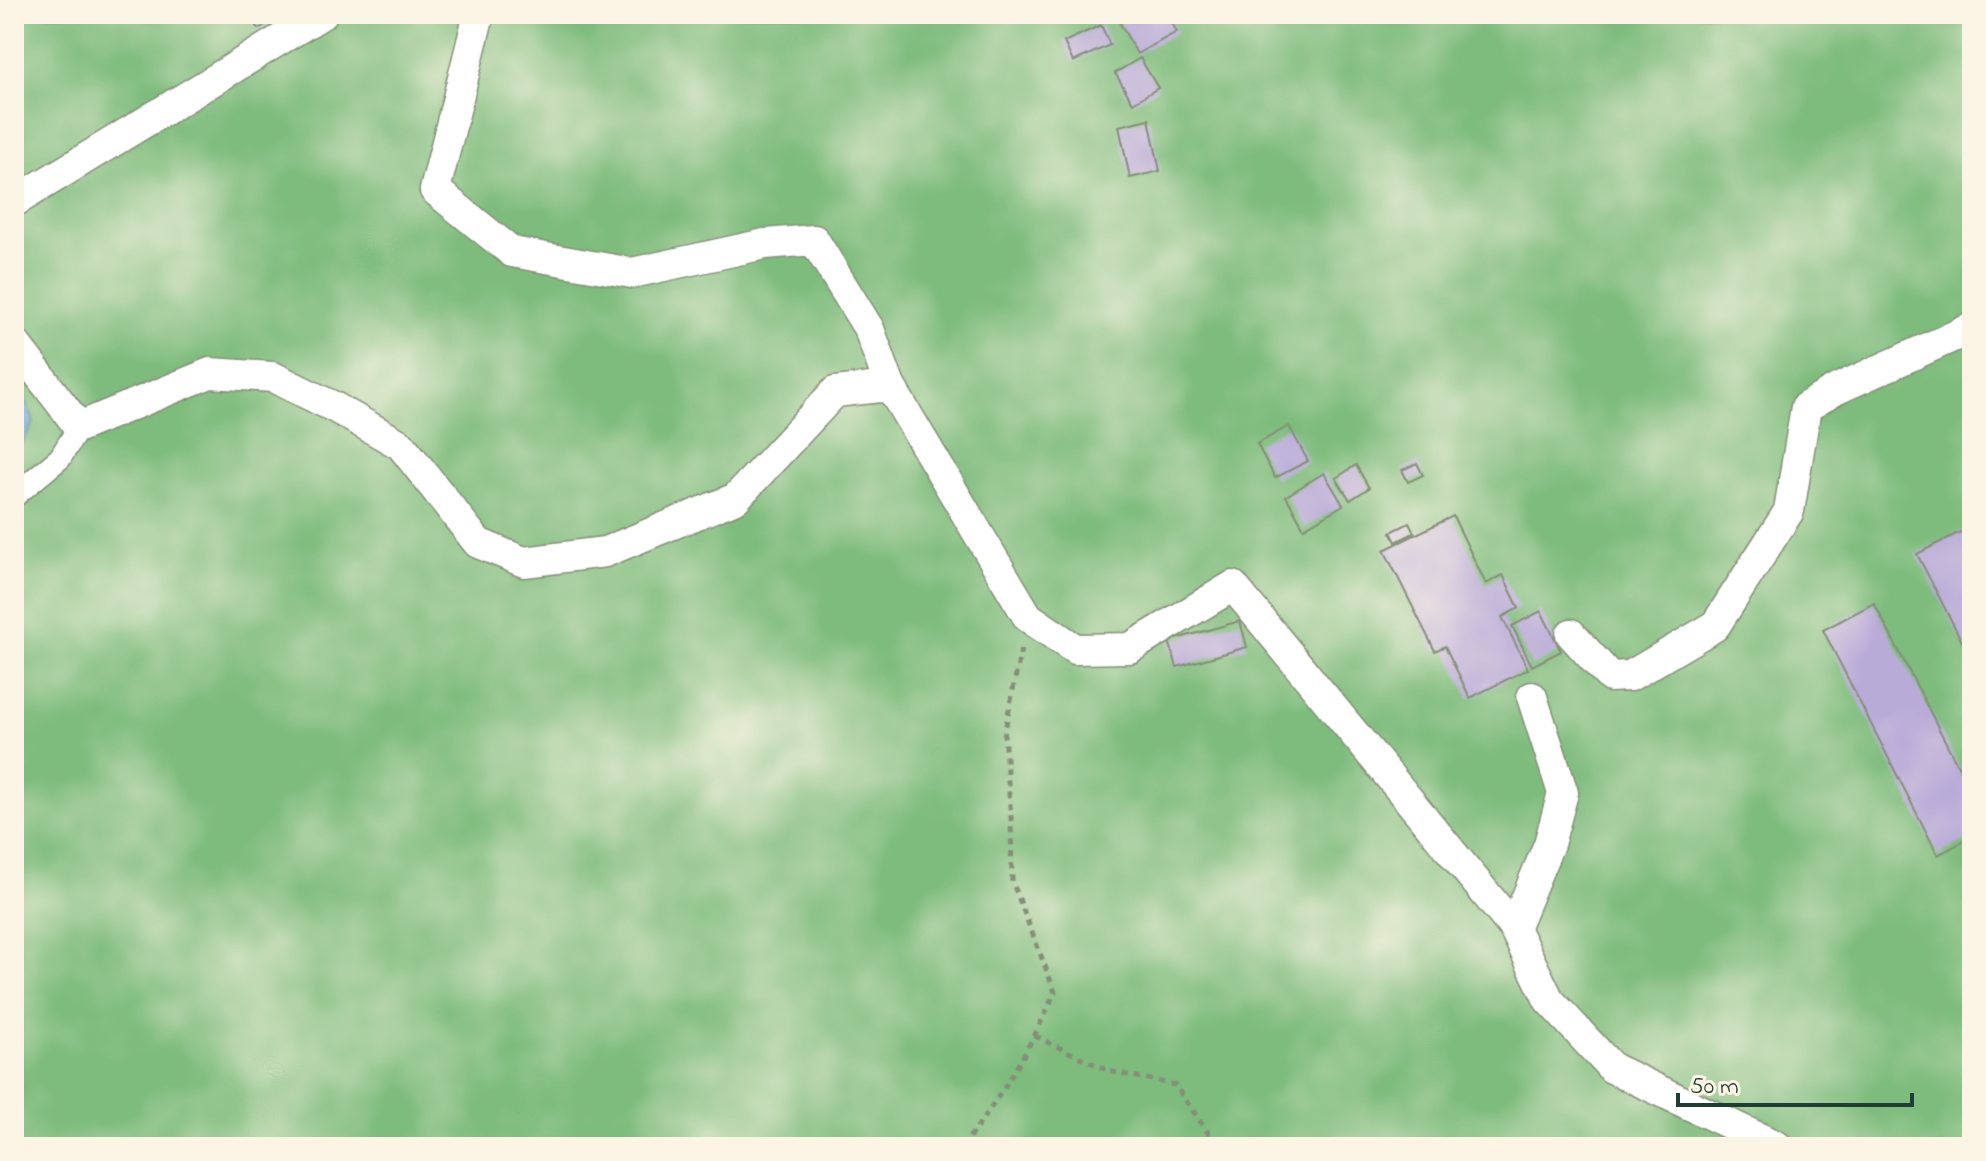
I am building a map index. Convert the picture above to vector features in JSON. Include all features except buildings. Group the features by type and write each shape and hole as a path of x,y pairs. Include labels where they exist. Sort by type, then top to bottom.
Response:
{"street":[{"path":"14,202 322,14"},
{"path":"479,14 435,190 512,252 632,273 765,244 814,240 869,329 890,386 1028,617 1075,649 1130,648 1233,586 1514,928 1549,1000 1612,1068 1778,1147"},
{"path":"1571,634 1610,677 1630,676 1715,626 1789,511 1806,407 1837,389 1972,328"},
{"path":"14,342 79,427"},
{"path":"14,496 60,458 79,427 210,373 273,377 401,445 478,543 524,562 605,552 736,498 835,392 890,386"},
{"path":"1514,928 1549,844 1563,793 1532,697"}],"path":[{"path":"962,1147 1035,1036 1055,992 1012,881 1011,817 1004,735 1028,617"},
{"path":"1035,1036 1109,1071 1175,1085 1218,1147"}],"green space":[{"path":"14,14 1972,14 1972,1147 14,1147"}],"water":[{"path":"14,380 21,389 34,422 14,457"}]}
